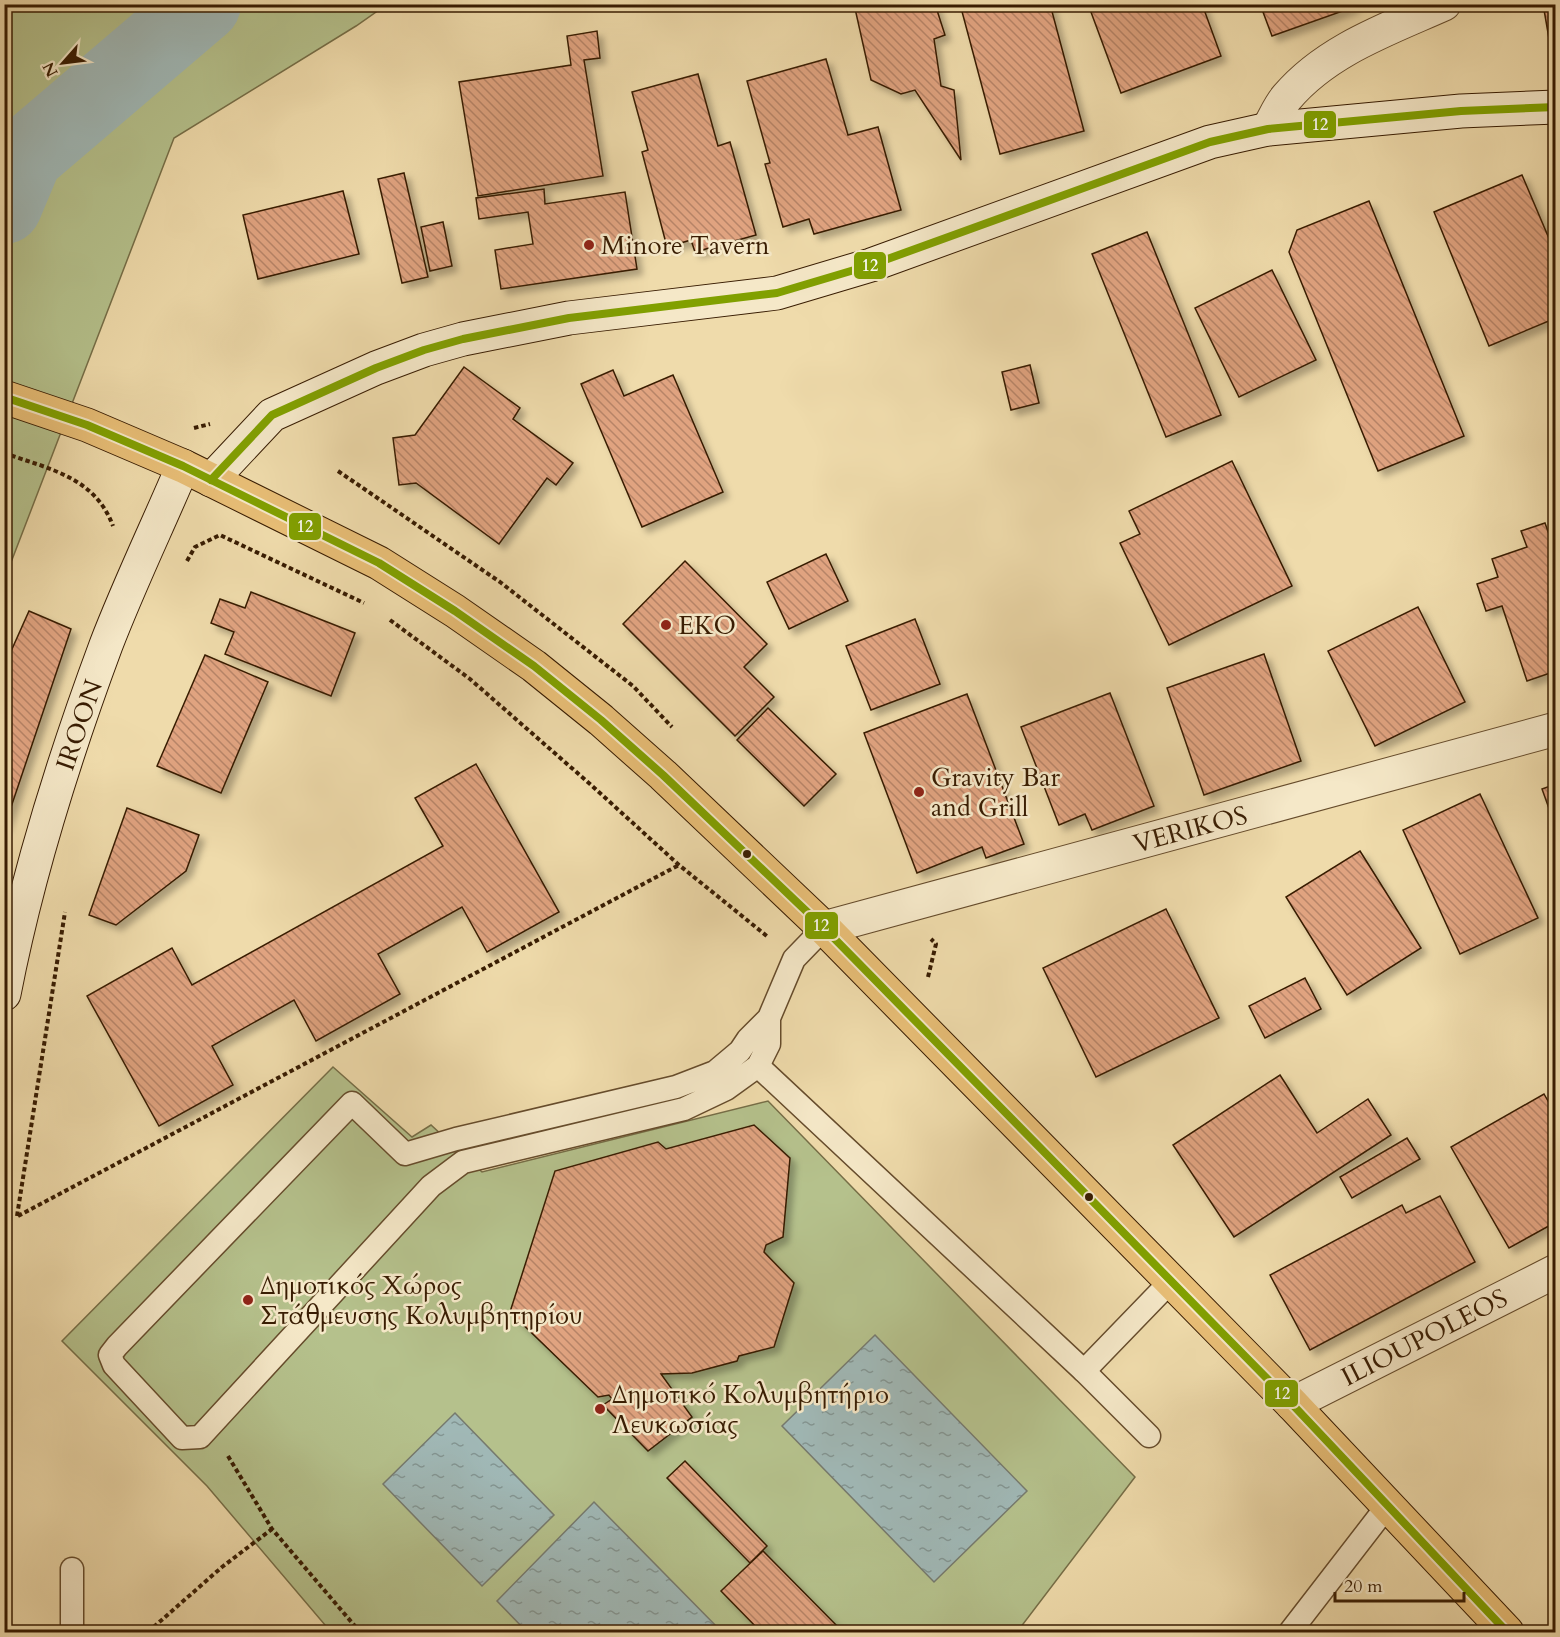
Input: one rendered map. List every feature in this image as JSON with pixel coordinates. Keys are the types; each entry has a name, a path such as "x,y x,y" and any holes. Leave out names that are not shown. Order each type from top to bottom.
{"main road":[{"path":"4,397 87,425 197,473 379,563 455,611 534,666 601,720 663,775 824,928 1292,1404 1507,1632"}],"street":[{"path":"1268,129 1285,99 1309,75 1335,56 1366,38 1444,4"},
{"path":"197,473 272,415 376,368 424,350 463,339 569,318 777,293 871,266 1210,142 1268,129 1461,111 1556,106"},
{"name":"IROON","path":"4,994 15,937 59,784 107,644 197,473"},
{"name":"VERIKOS","path":"824,928 1556,729"},
{"name":"ILIOUPOLEOS","path":"1292,1404 1556,1270"}],"lane":[{"path":"769,1018 769,1044 758,1066 726,1089 684,1109 463,1162 431,1186 200,1437 182,1438 114,1365 110,1355 117,1346 352,1103 405,1154 456,1139 676,1087 715,1072 741,1052 748,1039 769,1018 794,958 824,928"},
{"path":"758,1066 1084,1371 1149,1436"},
{"path":"1084,1371 1171,1281"},
{"path":"1290,1632 1388,1505"},
{"path":"72,1569 72,1632"}],"path":[{"path":"184,430 214,423"},
{"path":"4,453 78,480"},
{"path":"182,571 195,547 220,535 374,607"},
{"path":"66,908 17,1216 679,865 470,679 382,614"},
{"path":"211,1426 272,1529 360,1632"},
{"path":"148,1632 222,1567 272,1529"}],"green space":[{"path":"5,5 386,5 356,26 174,138 5,578"},
{"name":"Δημοτικό Κολυμβητήριο Λευκωσίας","path":"333,1067 412,1137 431,1125 482,1172 768,1101 1135,1477 1017,1632 331,1632 207,1486 62,1341"}],"water":[{"path":"875,1335 1027,1491 934,1582 782,1426"},
{"path":"455,1413 554,1515 482,1586 383,1484"},
{"path":"594,1502 722,1632 527,1632 497,1601"}],"building":[{"path":"854,4 935,4 945,35 934,39 941,86 954,90 961,160 915,90 901,94 871,80"},
{"path":"960,4 1050,4 1084,131 1000,154"},
{"path":"1088,4 1202,4 1221,56 1121,93"},
{"path":"1260,4 1354,4 1354,7 1272,36"},
{"path":"1543,4 1556,4 1556,79"},
{"path":"597,31 600,58 584,60 603,176 478,196 459,82 571,65 567,36"},
{"path":"826,59 848,135 878,127 901,210 814,234 809,219 783,227 765,164 770,163 747,81"},
{"path":"698,74 718,146 730,142 756,235 695,252 691,240 667,247 642,152 648,150 632,92"},
{"path":"404,173 428,277 402,283 378,179"},
{"path":"1522,175 1556,255 1556,318 1489,346 1434,212"},
{"path":"544,189 545,204 625,192 637,269 501,289 495,250 533,244 528,212 479,219 476,198"},
{"path":"343,191 359,254 258,279 243,215"},
{"path":"1369,201 1464,436 1378,471 1289,252 1297,230"},
{"path":"443,222 452,266 430,271 421,227"},
{"path":"1147,232 1221,415 1166,437 1092,254"},
{"path":"1272,270 1316,360 1239,397 1195,308"},
{"path":"1030,365 1039,403 1011,410 1002,372"},
{"path":"464,367 520,408 513,419 573,463 556,485 547,478 499,544 416,483 399,485 393,438 415,435"},
{"path":"613,370 624,396 673,375 723,492 642,527 581,384"},
{"path":"1232,461 1292,586 1169,645 1120,543 1140,534 1129,511"},
{"path":"1545,523 1556,554 1556,671 1527,681 1502,606 1486,611 1477,584 1498,577 1492,559 1527,547 1521,531"},
{"path":"826,554 848,601 789,629 767,582"},
{"path":"685,561 767,644 744,667 774,697 735,736 623,624"},
{"path":"251,592 355,633 331,696 225,654 234,632 211,623 220,599 245,608"},
{"path":"1418,607 1465,702 1375,746 1328,651"},
{"path":"29,611 71,629 4,828 4,667"},
{"path":"915,619 940,684 871,710 846,646"},
{"path":"1264,654 1301,761 1204,795 1167,688"},
{"path":"205,655 268,682 221,793 157,766"},
{"path":"1110,693 1154,806 1092,830 1085,814 1059,825 1021,727"},
{"path":"967,694 1024,844 986,858 982,847 917,873 864,733"},
{"path":"768,708 836,774 804,806 737,740"},
{"path":"476,764 559,912 487,952 462,907 378,954 400,994 316,1041 294,1000 212,1046 233,1085 159,1126 87,996 172,948 192,985 443,846 415,798"},
{"path":"1556,784 1556,828 1542,789"},
{"path":"1480,794 1538,918 1460,954 1403,830"},
{"path":"127,808 199,835 186,871 116,925 89,915"},
{"path":"1360,851 1421,948 1347,995 1286,897"},
{"path":"1166,909 1219,1018 1096,1077 1043,968"},
{"path":"1305,978 1321,1009 1265,1038 1249,1006"},
{"path":"1280,1075 1317,1133 1368,1099 1391,1135 1234,1237 1173,1145"},
{"path":"1544,1094 1556,1115 1556,1222 1509,1248 1451,1147"},
{"path":"754,1125 790,1158 783,1237 766,1245 764,1252 794,1283 774,1347 739,1356 737,1361 692,1373 661,1374 692,1417 648,1451 603,1405 612,1399 609,1395 598,1397 510,1312 555,1171 658,1142 666,1149"},
{"path":"1407,1138 1420,1159 1352,1198 1340,1177"},
{"path":"1440,1196 1475,1262 1310,1350 1270,1275 1402,1205 1406,1213"},
{"path":"685,1461 767,1546 750,1563 667,1478"},
{"path":"763,1551 843,1632 761,1632 721,1591"}],"waterway":[{"path":"4,206 25,156 203,4"}],"transit line":[{"name":"12","path":"211,480 272,415 376,368 424,350 463,339 569,318 777,293 871,265 1210,142 1268,129 1461,111 1556,107"},
{"name":"12","path":"4,397 87,425 183,466 379,563 455,611 534,666 601,720 663,775 824,928 1292,1404 1507,1632"}],"place":[{"name":"Minore Tavern","path":"589,245"},
{"name":"EKO","path":"666,625"},
{"name":"Gravity Bar and Grill","path":"919,792"},
{"name":"Δημοτικός Χώρος Στάθμευσης Κολυμβητηρίου","path":"248,1300"},
{"name":"Δημοτικό Κολυμβητήριο Λευκωσίας","path":"600,1409"}]}
